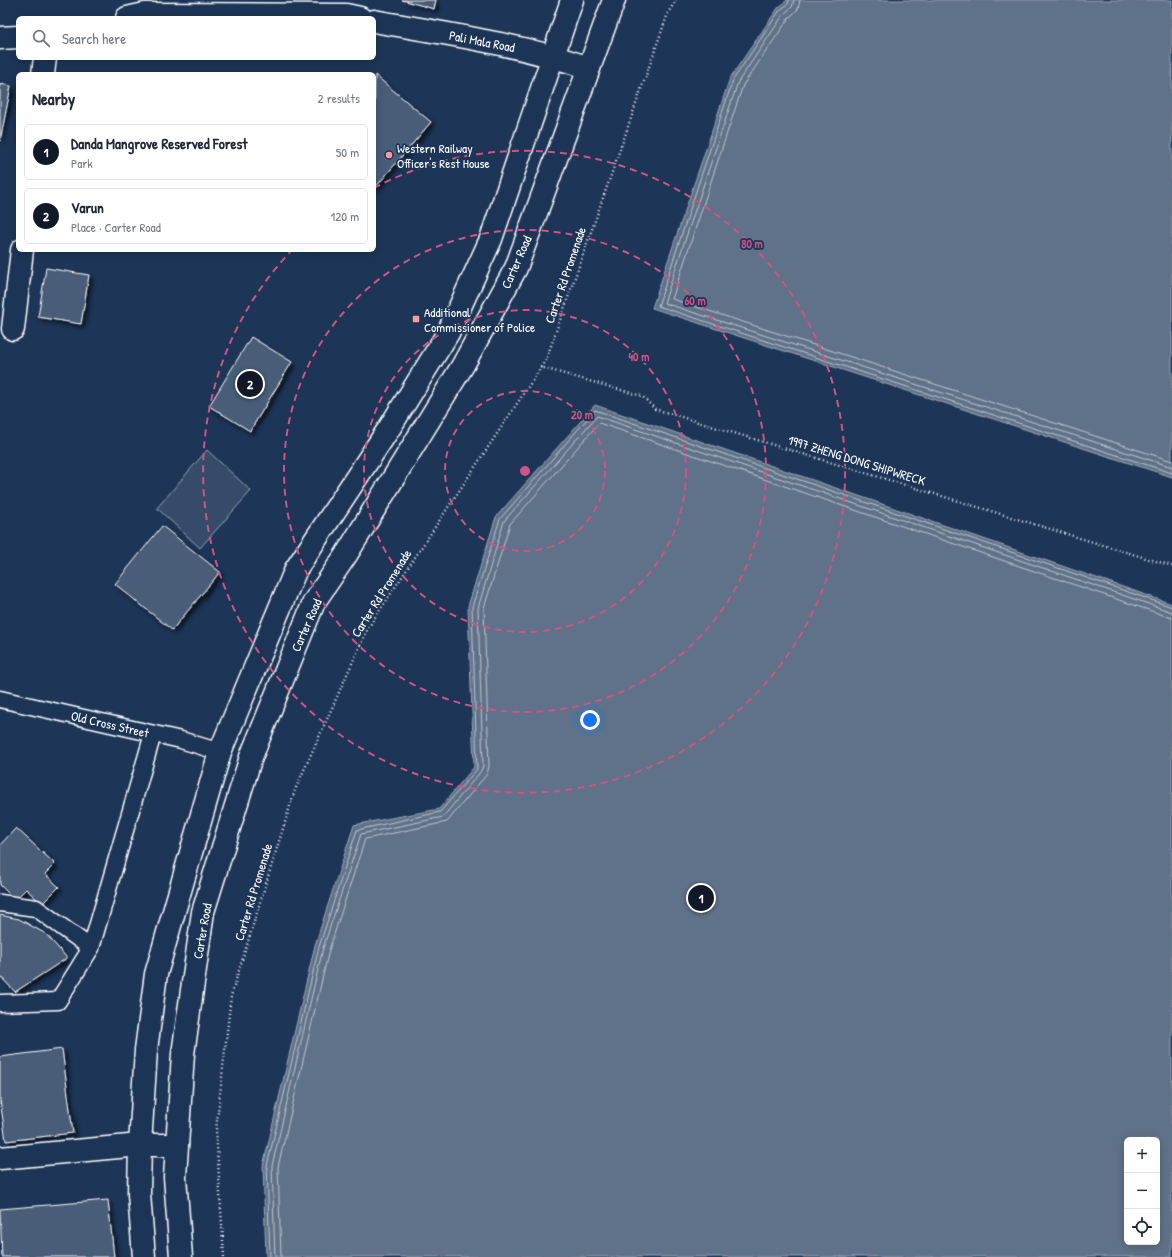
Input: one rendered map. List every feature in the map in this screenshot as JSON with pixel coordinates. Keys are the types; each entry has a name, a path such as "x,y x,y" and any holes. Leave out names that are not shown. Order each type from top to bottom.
{"main road":[{"path":"144,1257 139,1194 140,1145 146,1050 156,974 220,752 296,569 390,427 448,333 490,239 572,0"},
{"name":"Carter Road","path":"180,1257 175,1177 183,1054 203,912 251,757 314,602 346,555 463,365 516,268 614,0"},
{"path":"139,11 346,16"},
{"name":"Pali Mala Road","path":"376,20 503,44 552,56 589,68"},
{"path":"0,38 16,36"},
{"path":"43,72 45,60"},
{"path":"13,328 22,252"},
{"path":"0,1158 140,1145 177,1145"}],"lane":[{"name":"Old Cross Street","path":"0,699 181,740 220,752"},
{"path":"0,1002 58,1001 91,948 153,734"},
{"path":"0,903 36,908 91,948"}],"path":[{"name":"Carter Rd Promenade","path":"224,1257 216,1130 232,996 295,790 368,628 540,367 548,352 668,13 676,0"},
{"name":"1997 ZHENG DONG SHIPWRECK","path":"540,367 642,396 655,409 1172,566"}],"shaded area":[{"path":"207,450 251,491 200,548 157,508"}],"water":[{"path":"787,0 1172,0 1172,477 652,308 730,78 778,8"},
{"path":"595,405 1172,604 1172,1257 266,1257 263,1166 315,945 354,825 439,809 474,767 468,606 496,517"}],"building":[{"path":"402,0 436,0 434,9"},
{"name":"Western Railway Officer's Rest House","path":"376,76 431,122 376,187"},
{"path":"0,84 11,86 0,141"},
{"path":"46,268 89,275 81,324 38,317"},
{"path":"251,337 292,362 250,431 209,406"},
{"path":"162,526 220,572 172,630 115,584"},
{"path":"16,828 55,864 45,874 59,887 42,904 26,889 15,900 0,885 0,845"},
{"path":"0,915 19,919 46,934 67,958 15,992 0,976"},
{"path":"62,1049 73,1133 6,1141 0,1100 0,1057"},
{"path":"108,1200 114,1257 2,1257 0,1209"}],"place":[{"name":"Western Railway Officer's Rest House","path":"389,155"},
{"name":"Additional Commissioner of Police","path":"416,319"},
{"name":"Varun","path":"250,384"},
{"name":"Danda Mangrove Reserved Forest","path":"701,898"}]}
